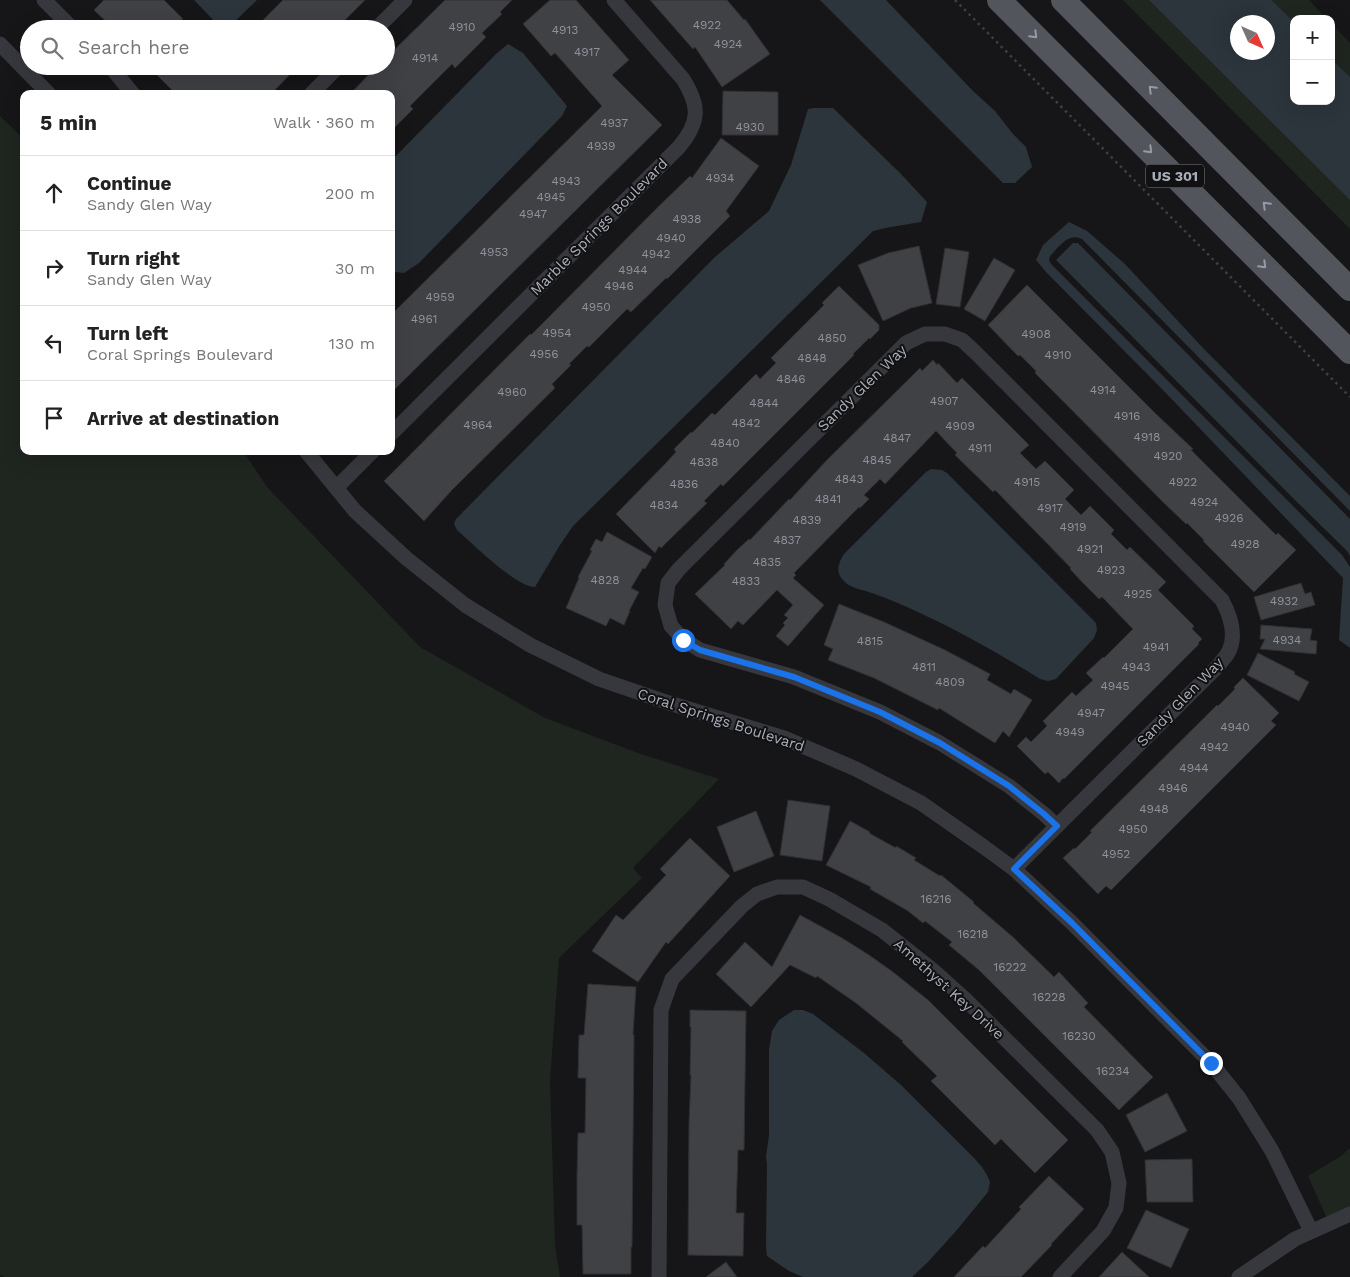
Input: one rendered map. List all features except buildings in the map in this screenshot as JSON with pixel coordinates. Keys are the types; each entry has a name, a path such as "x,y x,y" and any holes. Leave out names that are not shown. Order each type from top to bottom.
{"main road":[{"name":"US 301","path":"999,0 1350,352"},
{"name":"US 301","path":"1063,0 1350,289"}],"street":[{"path":"44,0 64,20"},
{"path":"385,20 404,0"},
{"name":"Marble Springs Boulevard","path":"395,430 679,147 694,126 695,105 691,92 683,79 614,0"},
{"path":"0,44 20,64"},
{"path":"30,75 45,90"},
{"path":"117,75 130,90"},
{"path":"315,90 330,75"},
{"name":"Sandy Glen Way","path":"1014,869 1220,665 1229,650 1232,635 1231,616 1222,600 962,340 945,334 925,334 906,343 679,568 668,583 665,605 671,626 683,640 700,650 794,677 880,712 940,743 1009,786 1057,826"},
{"name":"Coral Springs Boulevard","path":"309,455 356,512 406,558 465,605 530,645 599,679 669,703 784,738 856,769 921,803 1014,869 1072,923 1211,1063 1239,1098 1272,1151 1312,1231"},
{"path":"336,488 369,455"},
{"name":"Amethyst Key Drive","path":"659,1277 661,1010 672,980 678,973 742,906 757,894 777,886 803,887 829,899 882,930 935,972 965,999 1097,1130 1112,1152 1120,1183 1116,1208 1103,1231 1060,1277"},
{"path":"1239,1277 1295,1239 1350,1214"}],"path":[{"path":"955,0 1350,397"}],"shaded area":[{"path":"194,0 257,0 236,20 213,20"},
{"path":"820,0 886,0 973,91 995,111 1026,147 1032,167 1015,183 1003,183"},
{"path":"1123,0 1309,0 1323,15 1290,15 1290,105 1335,105 1335,27 1350,43 1350,229"},
{"path":"1149,0 1271,0 1290,18 1290,105 1335,105 1335,63 1350,77 1350,200"},
{"path":"508,44 523,53 567,106 562,116 419,263 404,273 395,272 395,157"},
{"path":"833,108 901,174 927,202 921,222 873,231 573,526 535,587 527,585 506,573 457,530 454,524 456,519 715,257 769,211 791,165 808,109"},
{"path":"0,116 20,135 20,455 246,455 267,487 420,647 545,718 638,753 719,779 633,868 642,878 559,958 550,1081 555,1246 560,1277 5,1277 0,1275"},
{"path":"1069,222 1087,231 1125,264 1203,348 1350,496 1350,511 1082,239 1072,237 1068,239 1050,256 1051,264 1342,555 1350,567 1350,648 1339,640 1343,578 1036,260 1043,245"},
{"path":"1073,243 1078,243 1350,519 1350,556 1056,260"},
{"path":"931,469 942,470 947,473 1096,623 1097,630 1094,638 1056,679 1048,681 1040,679 997,653 916,611 853,587 839,575 838,568 844,554"},
{"path":"794,1010 803,1010 813,1014 864,1053 901,1085 974,1158 987,1175 990,1182 988,1192 956,1231 912,1277 803,1277 789,1271 767,1256 766,1157 769,1135 769,1050 772,1031 779,1020"},
{"path":"1350,1148 1350,1219 1331,1227 1308,1176 1341,1156"}],"route":[{"path":"683,640 700,650 794,677 880,712 940,743 1009,786 1044,814 1057,826 1014,869 1072,923 1211,1063"}]}
